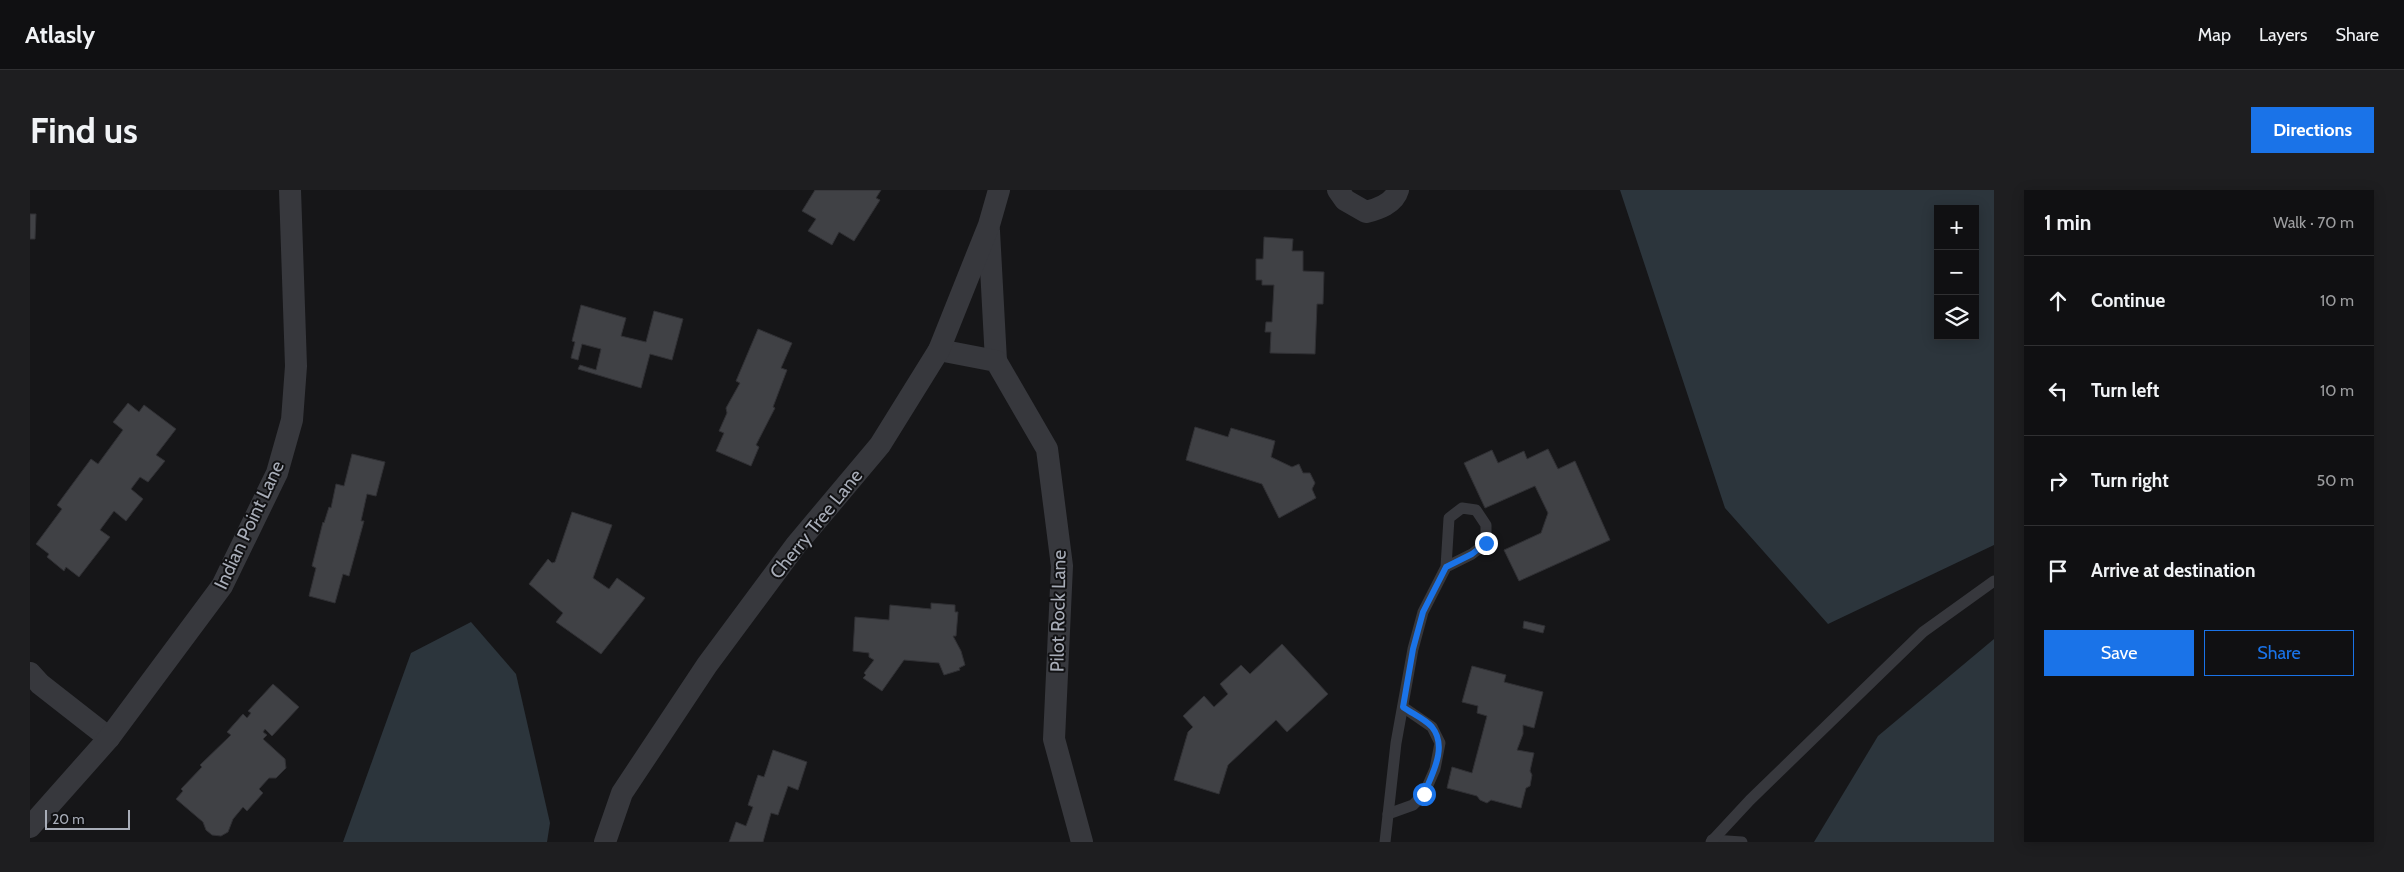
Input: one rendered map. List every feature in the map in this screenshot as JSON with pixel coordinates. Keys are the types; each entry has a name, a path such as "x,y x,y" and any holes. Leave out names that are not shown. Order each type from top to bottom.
{"street":[{"name":"Indian Point Lane","path":"30,827 109,738 222,586 277,473 292,420 296,366 290,190"},
{"name":"Cherry Tree Lane","path":"605,842 622,793 707,665 796,545 880,445 939,350 988,225 999,190"},
{"path":"1338,190 1346,200 1366,212 1383,207 1396,196 1398,190"},
{"name":"Pilot Rock Lane","path":"988,225 996,361 1048,449 1062,566 1054,739 1082,842"},
{"path":"939,350 996,361"},
{"path":"30,673 40,684 109,738"}],"lane":[{"path":"1385,842 1403,707 1413,649 1423,612 1446,567 1449,518 1462,508 1476,510 1486,525 1486,543 1472,554 1446,567"},
{"path":"1711,841 1750,800 1923,632 1994,581"},
{"path":"1388,814 1413,805 1424,794 1435,769 1440,743 1432,727 1403,707"},
{"path":"1711,841 1742,842"}],"shaded area":[{"path":"1620,190 1994,190 1994,545 1828,624 1725,508"},
{"path":"471,622 516,674 550,823 547,842 343,842 411,653"},
{"path":"1994,639 1994,842 1814,842 1878,736"}],"building":[{"path":"815,190 881,190 876,198 880,200 854,241 839,232 832,245 808,231 816,219 802,211"},
{"path":"30,214 36,214 35,239 30,239"},
{"path":"1264,237 1293,239 1292,251 1303,251 1303,271 1324,272 1323,304 1317,304 1315,354 1270,353 1271,332 1265,332 1266,322 1272,322 1274,285 1262,285 1262,280 1256,280 1256,259 1263,259"},
{"path":"581,305 626,318 621,336 646,342 654,311 683,319 672,360 650,354 641,388 578,369 580,365 596,370 601,349 582,344 578,360 571,358 575,342 572,341"},
{"path":"758,329 792,343 781,368 787,370 773,407 775,408 756,445 759,447 751,466 716,451 724,433 719,431 727,413 726,408 740,383 736,381"},
{"path":"128,403 139,412 144,405 176,429 156,455 165,461 148,482 140,477 131,489 143,499 126,521 114,511 100,530 110,537 79,577 66,567 64,571 47,557 49,554 36,544 62,509 57,505 91,459 98,464 123,430 113,422"},
{"path":"1195,427 1228,437 1231,428 1275,441 1271,457 1292,467 1299,464 1303,473 1310,473 1315,483 1312,489 1316,498 1279,518 1262,484 1186,460"},
{"path":"1548,449 1558,469 1575,461 1610,540 1519,581 1504,550 1541,533 1548,513 1535,486 1485,508 1464,463 1492,450 1498,463 1524,451 1527,459"},
{"path":"352,454 385,462 376,496 367,494 361,521 364,521 349,576 343,574 335,603 309,596 316,568 312,566 323,522 329,507 331,508 336,484 344,486"},
{"path":"572,512 612,525 593,578 609,589 617,578 645,598 601,654 556,622 563,613 529,584 548,559 552,563 555,562"},
{"path":"931,603 955,605 955,612 958,612 956,636 953,636 961,651 965,665 959,668 960,670 944,675 939,663 904,660 882,691 863,678 866,675 864,673 874,660 869,657 869,653 853,651 855,617 889,620 890,605 931,609"},
{"path":"1524,621 1545,626 1543,633 1523,628"},
{"path":"1282,644 1328,694 1287,732 1276,720 1228,765 1219,794 1174,780 1188,732 1193,727 1183,716 1204,696 1214,707 1228,694 1220,684 1241,665 1250,674"},
{"path":"1472,666 1506,675 1504,682 1543,692 1534,728 1523,725 1523,734 1517,750 1534,753 1530,771 1532,775 1530,786 1526,788 1521,808 1491,800 1487,803 1480,800 1477,796 1447,788 1452,767 1472,773 1487,716 1477,713 1478,706 1462,702"},
{"path":"273,684 299,707 272,736 265,729 263,732 267,735 263,739 285,759 286,768 276,778 269,778 259,789 263,793 247,811 243,807 233,819 228,832 221,836 212,835 206,830 203,822 176,799 183,791 181,789 202,767 200,765 231,735 227,732 243,714 247,718 251,713 248,711"},
{"path":"773,750 807,762 798,790 788,786 778,815 771,813 763,842 729,842 736,822 746,826 753,807 748,805 758,775 764,777"}],"route":[{"path":"1424,794 1435,769 1440,743 1432,727 1403,707 1413,649 1423,612 1446,567 1472,554 1486,543"}]}
